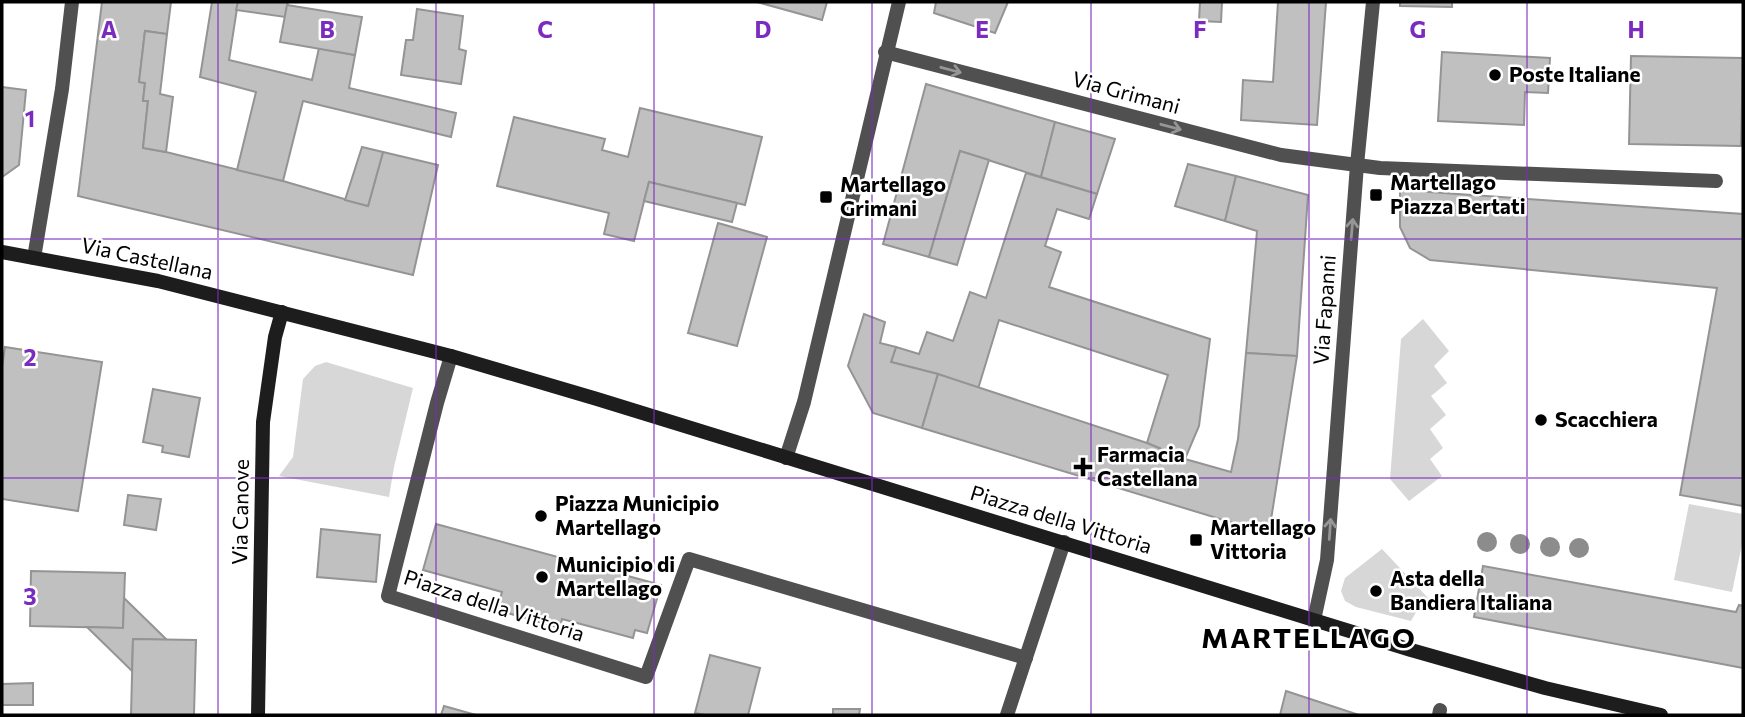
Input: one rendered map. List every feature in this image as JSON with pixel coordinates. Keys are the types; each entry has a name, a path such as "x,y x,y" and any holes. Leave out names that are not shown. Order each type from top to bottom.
{"street":[{"path":"34,258 60,103 72,2"},
{"path":"786,458 804,402 899,2"},
{"name":"Via Fapanni","path":"1314,620 1327,559 1357,165 1373,2"},
{"name":"Via Grimani","path":"885,52 1280,155 1357,165 1716,181"},
{"name":"Via Castellana","path":"2,252 159,281 282,312"},
{"name":"Piazza della Vittoria","path":"282,312 451,356 1545,688 1661,715"},
{"name":"Via Canove","path":"258,715 263,422 275,337 282,312"},
{"name":"Piazza della Vittoria","path":"451,356 388,596 646,677 689,559 1026,658"},
{"path":"1007,715 1064,542"}],"shaded area":[{"path":"1423,319 1449,351 1434,366 1447,383 1431,396 1446,415 1430,429 1443,448 1430,459 1442,476 1409,501 1390,479 1401,339"},
{"path":"326,362 413,388 389,497 279,476 293,457 303,379 315,366"},
{"path":"1689,504 1743,514 1743,540 1732,592 1674,580"},
{"path":"1382,549 1429,599 1419,607 1411,621 1356,607 1345,601 1341,591 1345,578"}],"building":[{"path":"102,2 171,2 167,34 145,31 139,82 145,83 143,101 148,101 143,148 283,181 368,206 383,152 438,165 413,275 78,196"},
{"path":"212,2 238,2 229,60 312,80 319,48 355,55 349,88 456,113 451,137 303,101 283,181 237,170 256,92 200,77"},
{"path":"238,2 288,2 285,17 236,10"},
{"path":"757,2 827,2 822,20"},
{"path":"936,2 1008,2 995,33 934,13"},
{"path":"1200,2 1222,2 1221,22 1199,21"},
{"path":"1278,2 1326,2 1317,125 1241,120 1243,80 1273,82"},
{"path":"1400,2 1452,2 1452,7 1400,6"},
{"path":"287,5 362,17 355,55 280,42"},
{"path":"417,9 463,16 459,49 466,51 461,84 401,75 406,40 413,40"},
{"path":"145,31 167,34 160,94 173,97 166,152 143,148 148,101 143,101 145,83 139,82"},
{"name":"Poste Italiane","path":"1442,52 1550,58 1548,93 1525,92 1524,125 1438,121"},
{"path":"1631,56 1743,58 1741,146 1629,144"},
{"path":"926,84 1055,122 1041,177 960,151 929,257 883,244"},
{"path":"2,87 26,90 19,165 2,177"},
{"path":"640,108 762,137 745,205 649,182 634,241 604,234 609,213 497,186 514,117 605,139 602,150 628,157"},
{"path":"1055,122 1115,139 1097,194 1041,177"},
{"path":"362,147 383,152 368,206 345,200"},
{"path":"960,151 989,160 957,265 929,257"},
{"path":"1188,164 1236,176 1225,221 1175,206"},
{"path":"1026,173 1097,194 1089,219 1057,209 1045,246 1061,252 1049,287 1210,339 1199,426 1185,459 1147,443 1168,375 999,320 978,389 938,374 891,362 896,347 919,354 927,332 953,341 970,292 986,298"},
{"path":"1236,176 1308,195 1297,356 1246,353 1257,231 1225,221"},
{"path":"649,182 737,203 732,222 644,201"},
{"path":"1400,190 1743,214 1743,506 1680,495 1717,288 1430,260 1410,248 1400,227"},
{"path":"718,223 767,237 737,346 688,333"},
{"path":"864,314 885,322 880,343 896,347 891,362 938,374 922,428 873,413 848,366"},
{"path":"5,347 102,362 78,511 2,499 2,367"},
{"path":"1246,353 1297,356 1270,526 1243,526 922,428 938,374 1147,443 1185,459 1231,472 1238,439"},
{"path":"153,389 200,398 189,457 162,452 163,446 143,442"},
{"path":"128,495 161,499 156,530 124,525"},
{"name":"Municipio di Martellago","path":"436,524 661,585 647,633 635,630 633,638 562,619 560,628 497,610 502,592 423,570"},
{"path":"321,529 380,535 376,582 317,577"},
{"path":"1483,566 1736,612 1739,605 1743,606 1743,668 1474,617"},
{"path":"31,571 125,573 123,628 30,626"},
{"path":"124,598 167,640 133,639 132,671 87,627 123,628"},
{"path":"133,639 196,640 194,715 131,715"},
{"path":"710,655 760,668 748,715 695,713"},
{"path":"33,683 33,705 2,705 2,684"},
{"path":"1286,691 1359,715 1280,715"},
{"path":"444,706 476,715 441,715"},
{"path":"833,709 860,709 859,715 833,715"}],"place":[{"name":"Poste Italiane","path":"1495,75"},
{"name":"Martellago Piazza Bertati","path":"1376,195"},
{"name":"Martellago Grimani","path":"826,197"},
{"name":"Scacchiera","path":"1541,420"},
{"name":"Farmacia Castellana","path":"1083,467"},
{"name":"Piazza Municipio Martellago","path":"541,516"},
{"name":"Martellago Vittoria","path":"1196,540"},
{"name":"Municipio di Martellago","path":"542,577"},
{"name":"Asta della Bandiera Italiana","path":"1376,591"}],"district":[{"name":"MARTELLAGO","path":"1309,638"}]}
